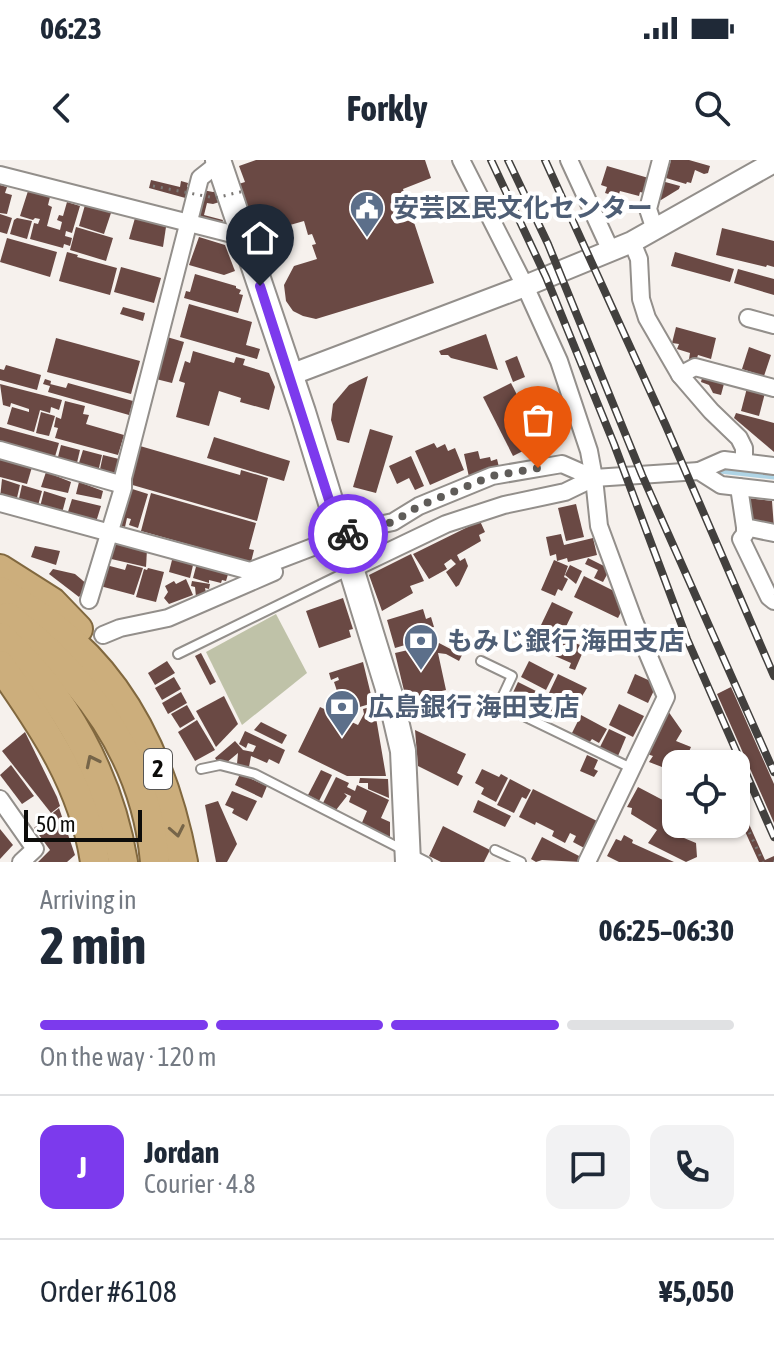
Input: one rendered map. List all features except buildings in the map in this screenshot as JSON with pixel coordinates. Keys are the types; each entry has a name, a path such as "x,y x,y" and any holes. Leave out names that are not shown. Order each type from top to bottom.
{"highway":[{"path":"0,569 52,602 82,632 88,653"},
{"name":"2","path":"0,591 88,653 99,688 99,707 121,745 140,790 154,843 155,862"},
{"name":"2","path":"0,610 34,637 88,653"},
{"name":"2","path":"0,637 19,681"},
{"name":"2","path":"0,665 47,710 74,726 96,769 111,809 123,862"},
{"name":"2","path":"99,688 139,728 173,812 183,862"},
{"name":"2","path":"47,710 49,735 86,817 95,862"}],"main road":[{"path":"218,162 290,375 342,551 386,680 403,751 415,859"}],"street":[{"path":"461,160 525,286 568,387 589,451 599,526 666,697 587,862"},
{"path":"569,160 610,249"},
{"path":"655,230 648,209 661,160"},
{"path":"89,600 123,485 200,178 218,162"},
{"path":"290,375 632,242 774,162"},
{"path":"0,175 244,237"},
{"path":"632,242 639,259 641,299 647,318 680,375 739,438 744,448 744,462"},
{"path":"748,318 774,325"},
{"path":"680,375 695,367 774,388"},
{"path":"0,450 123,485"},
{"path":"0,503 250,571 342,551 446,524 504,505 565,492 594,478 699,471 724,460 774,466"},
{"path":"88,653 120,628 168,618 310,556 342,551 360,529 393,522 419,506 492,476 562,464 594,478"},
{"path":"699,471 721,485 774,491"},
{"path":"739,487 745,527 741,539 769,597 774,601"},
{"path":"745,527 774,533"},
{"path":"0,799 35,849 21,862"}],"lane":[{"path":"178,654 342,551"},
{"path":"481,661 512,676 499,704 632,768"},
{"path":"201,769 220,765 255,774 415,859"},
{"path":"495,850 521,862"}],"path":[{"path":"153,186 215,198 244,191"},
{"path":"750,834 763,862"}],"green space":[{"path":"276,614 307,673 242,725 206,652"}],"waterway":[{"path":"720,471 774,477"}],"railway":[{"path":"491,160 546,277 614,444 687,639 774,837"},
{"path":"508,160 548,244 642,475 774,772"},
{"path":"545,160 666,426 774,676"}],"way so far":[{"path":"348,534 393,522 419,506 492,476 538,468"}],"place":[{"name":"安芸区民文化センター","path":"367,239"},
{"name":"もみじ銀行 海田支店","path":"421,672"},
{"name":"広島銀行 海田支店","path":"342,738"}],"route":[{"path":"260,286 341,537 348,534"}]}
